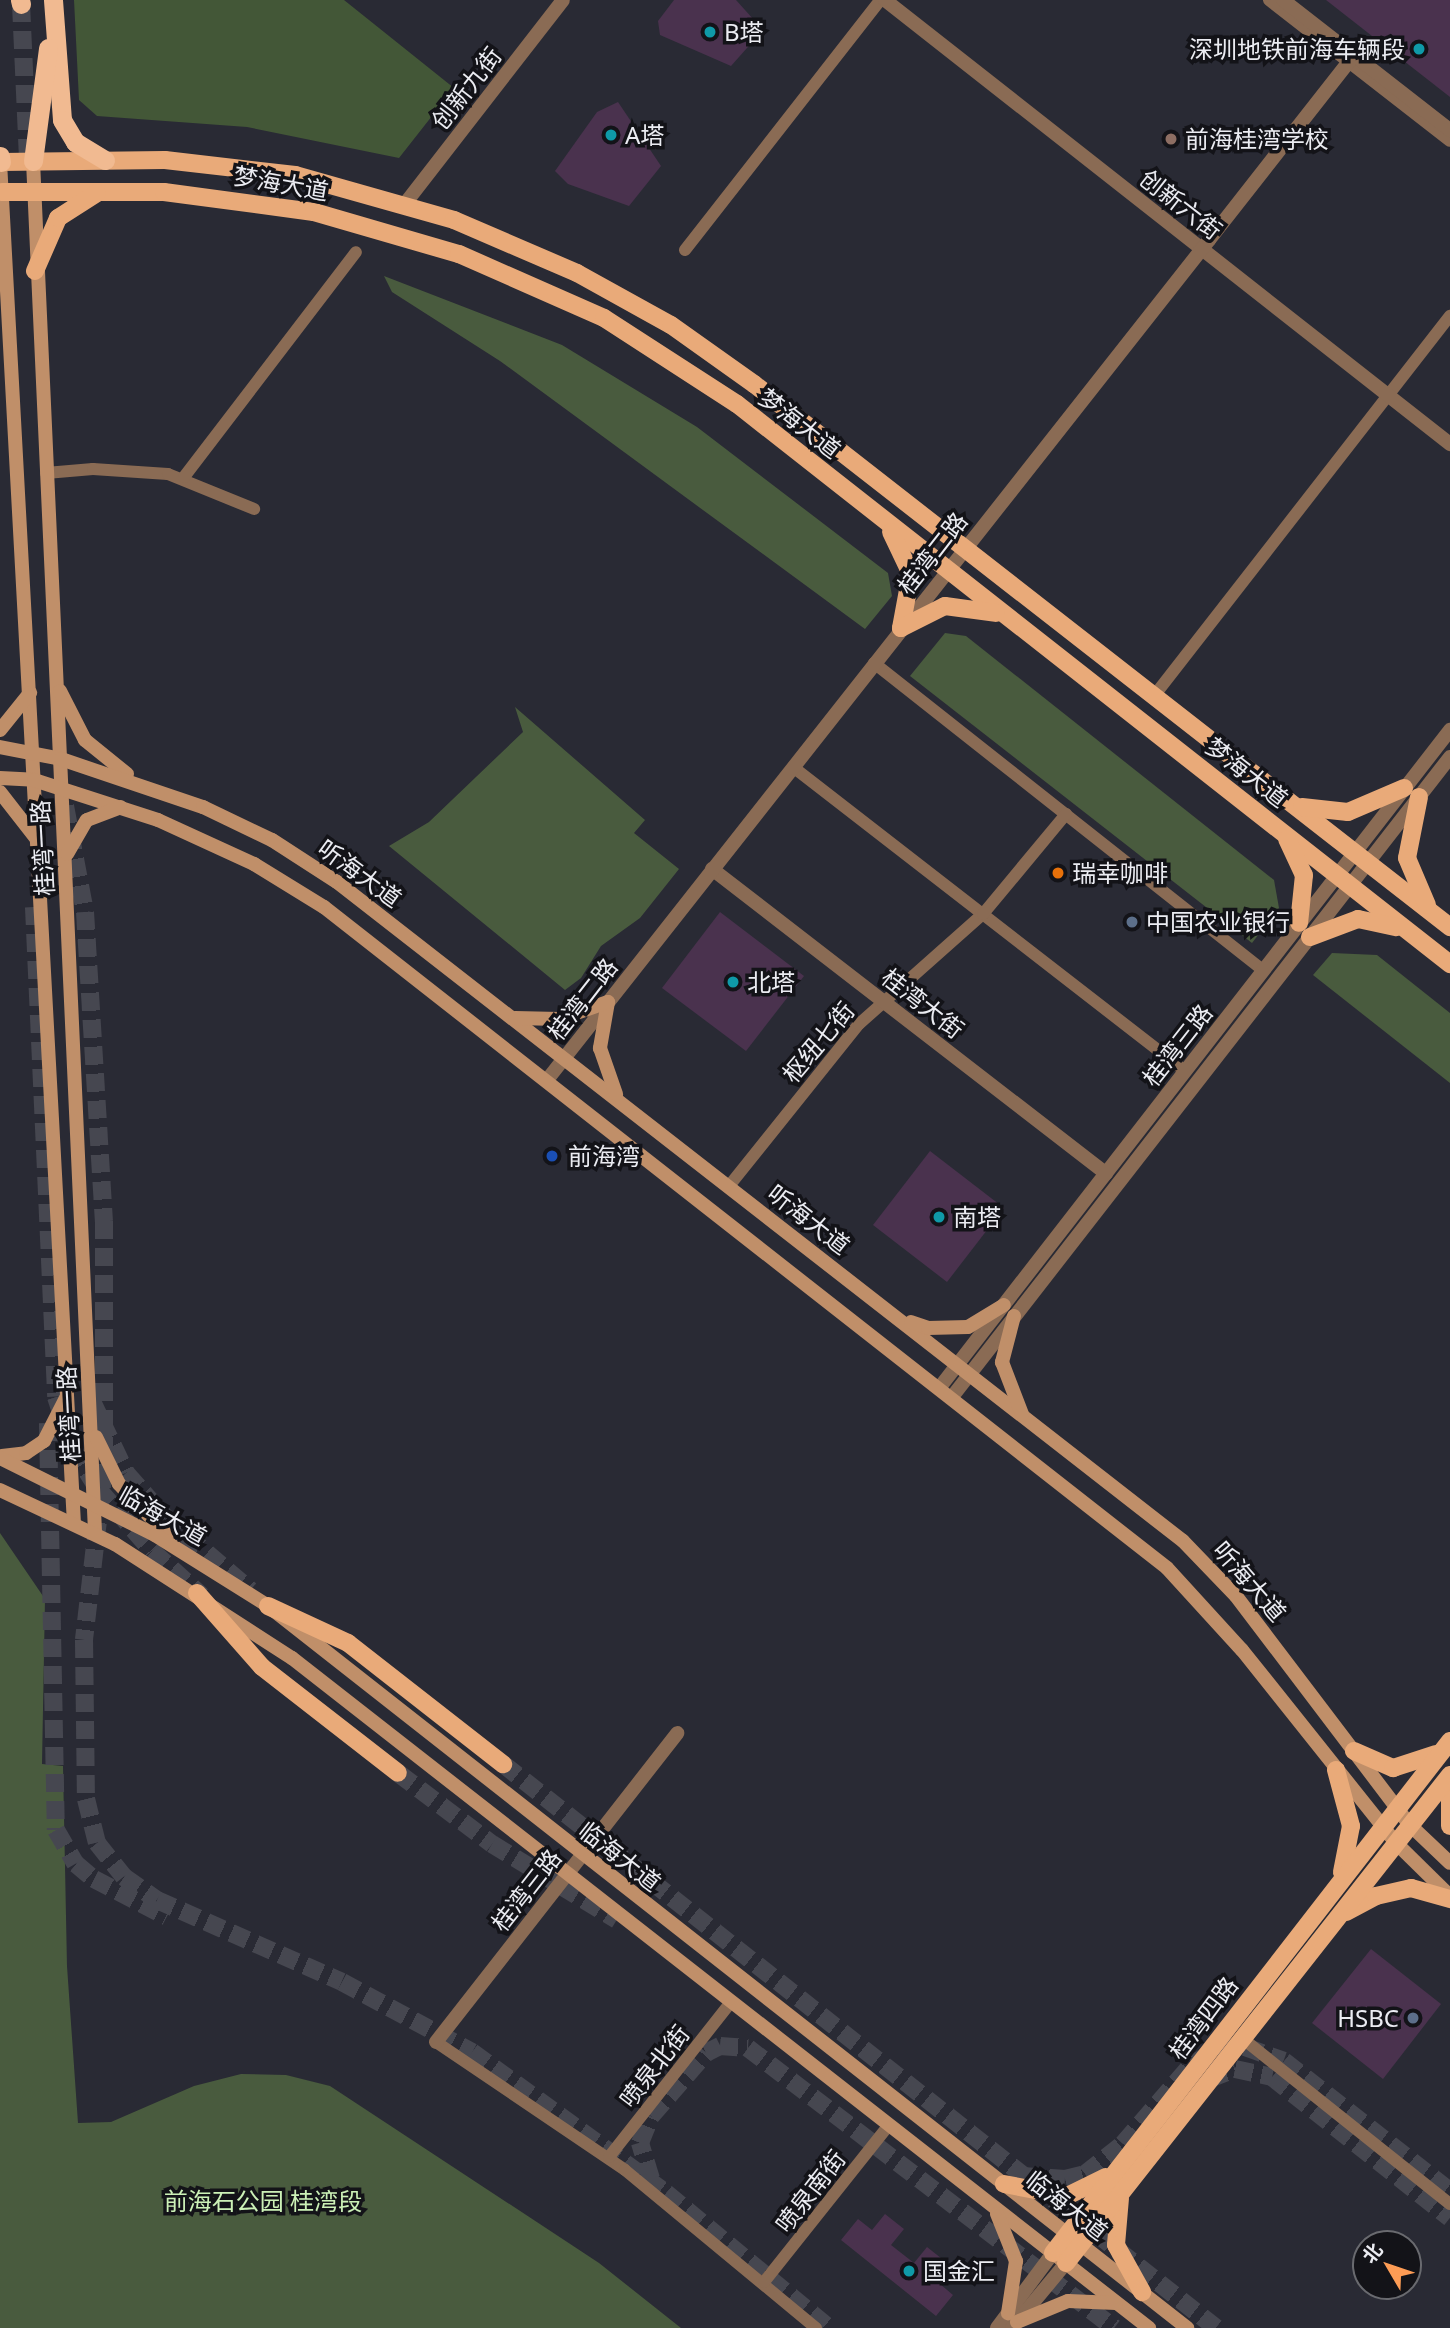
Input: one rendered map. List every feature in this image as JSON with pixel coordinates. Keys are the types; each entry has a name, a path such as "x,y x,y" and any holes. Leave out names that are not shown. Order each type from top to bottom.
{"highway":[{"path":"53,0 66,130 106,160"},
{"path":"33,161 53,0"},
{"path":"0,156 0,162"}],"main road":[{"name":"梦海大道","path":"0,162 106,160 223,164 295,175 404,205 529,251 671,325 964,548 1450,927"},
{"name":"桂湾一路","path":"33,161 31,191 61,759 95,1532"},
{"name":"桂湾一路","path":"0,162 74,1522"},
{"name":"梦海大道","path":"1,192 103,190 237,198 314,212 385,229 514,275 604,318 691,371 1450,964"},
{"path":"35,271 58,218 103,190"},
{"path":"880,517 911,574 901,628"},
{"path":"901,628 945,606 976,606 1010,619"},
{"path":"57,685 85,740 143,785"},
{"path":"0,730 30,693"},
{"name":"听海大道","path":"0,747 61,759 143,785 235,821 294,853 564,1058 900,1318 1027,1422 1126,1494 1212,1569 1396,1808 1450,1863"},
{"name":"听海大道","path":"0,778 34,779 124,807 228,851 300,890 547,1080 1167,1568 1242,1650 1382,1827 1450,1898"},
{"path":"0,792 25,818 38,845"},
{"path":"1293,803 1314,811 1348,812 1412,793 1407,858 1433,914"},
{"path":"65,859 88,820 124,807"},
{"path":"1275,825 1304,875 1304,930 1358,919 1415,936"},
{"path":"510,1017 559,1019 608,1002"},
{"path":"608,1002 601,1028 602,1066 625,1106"},
{"path":"900,1318 928,1328 968,1327 1004,1305"},
{"path":"1014,1317 1002,1362 1027,1422"},
{"path":"0,1457 26,1454 44,1441 68,1394"},
{"path":"92,1429 119,1484 187,1553"},
{"name":"临海大道","path":"0,1457 74,1492 187,1553 268,1606 1187,2328"},
{"name":"临海大道","path":"0,1490 95,1532 197,1593 300,1664 1149,2328"},
{"path":"197,1593 262,1667 398,1773"},
{"path":"268,1606 348,1643 503,1764"},
{"path":"1354,1751 1393,1768 1446,1746"},
{"name":"桂湾四路","path":"1124,2176 1340,1879 1446,1746"},
{"path":"1336,1770 1350,1826 1340,1879"},
{"name":"桂湾四路","path":"1060,2258 1124,2176 1242,2038 1450,1776"},
{"path":"1450,1792 1450,1826"},
{"path":"1334,1919 1394,1890 1411,1888 1450,1898"},
{"path":"1004,2185 1067,2196 1124,2176 1114,2231 1122,2259 1142,2292"},
{"path":"993,2207 1016,2261 1013,2321 1068,2301 1117,2303"}],"street":[{"name":"创新九街","path":"404,205 563,0"},
{"name":"创新六街","path":"883,0 1205,244 1450,444"},
{"path":"685,250 883,0"},
{"path":"1269,0 1450,141"},
{"path":"1283,0 1450,130"},
{"name":"桂湾二路","path":"547,1080 1354,55"},
{"path":"184,477 356,252"},
{"path":"1154,696 1450,316"},
{"path":"46,474 122,469 184,477 254,509"},
{"path":"874,663 1263,970"},
{"name":"桂湾三路","path":"952,1397 1304,930 1412,793 1450,730"},
{"name":"桂湾三路","path":"1412,793 1450,757"},
{"path":"793,767 1185,1071"},
{"name":"枢纽七街","path":"729,1186 882,1001 983,915 1066,814"},
{"name":"桂湾大街","path":"712,869 1106,1174"},
{"name":"桂湾三路","path":"940,1387 1263,970 1304,930"},
{"name":"桂湾三路","path":"436,2042 677,1733"},
{"name":"喷泉北街","path":"609,2157 731,2002"},
{"path":"1242,2038 1450,2204"},
{"path":"436,2042 609,2157 764,2282 816,2328"},
{"name":"喷泉南街","path":"764,2282 889,2125"},
{"name":"桂湾四路","path":"997,2328 1013,2321 1060,2258"}],"green space":[{"path":"74,0 344,0 454,88 399,158 247,127 97,116 79,100"},
{"path":"384,276 562,345 697,427 888,573 892,596 865,629 500,361 392,292"},
{"path":"945,633 966,636 1274,880 1279,908 1252,943 910,676"},
{"path":"515,707 645,820 634,833 679,869 640,918 601,946 581,978 565,990 389,846 429,822 523,732"},
{"path":"1332,953 1377,955 1450,1013 1450,1083 1313,975"},
{"name":"前海石公园 桂湾段","path":"0,1533 45,1599 42,1764 63,1766 67,1966 78,2123 111,2122 194,2086 241,2074 286,2075 330,2086 599,2263 681,2328 0,2328"}],"building":[{"name":"B塔","path":"674,0 736,0 763,30 731,66 660,35 658,21"},
{"name":"深圳地铁前海车辆段","path":"1326,0 1450,0 1450,97"},
{"name":"A塔","path":"618,102 661,166 629,206 568,184 555,171 597,112"},
{"name":"北塔","path":"720,912 804,976 746,1051 662,988"},
{"name":"南塔","path":"930,1151 1004,1208 947,1282 873,1225"},
{"path":"1371,1949 1441,2004 1383,2079 1312,2023"},
{"name":"国金汇","path":"885,2214 904,2229 891,2245 914,2263 927,2247 946,2262 933,2278 953,2295 936,2316 841,2240 858,2219 872,2230"}],"tunnel":[{"path":"21,4 28,156"},
{"path":"65,806 85,912 104,1221 104,1469 84,1640 86,1799 97,1843 124,1877 157,1900 342,1982 472,2052 666,2193 829,2328"},
{"path":"34,907 56,1397 73,1449 98,1489 152,1551 202,1596"},
{"path":"90,1397 126,1473 166,1518 250,1590"},
{"path":"48,1423 56,1830 76,1864 94,1879 167,1917"},
{"path":"503,1764 1216,2328"},
{"path":"398,1773 492,1844 617,1920"},
{"path":"651,2179 640,2143 651,2116 706,2053 720,2046 748,2048 1114,2328"},
{"path":"1022,2176 1065,2179 1085,2174 1123,2144 1192,2064 1218,2050 1245,2047 1284,2061 1450,2191"},
{"path":"1209,2079 1235,2069 1272,2077 1450,2218"}],"place":[{"name":"B塔","path":"710,32"},
{"name":"深圳地铁前海车辆段","path":"1419,49"},
{"name":"A塔","path":"611,135"},
{"name":"前海桂湾学校","path":"1171,139"},
{"name":"瑞幸咖啡","path":"1058,873"},
{"name":"中国农业银行","path":"1132,922"},
{"name":"北塔","path":"733,982"},
{"name":"前海湾","path":"552,1156"},
{"name":"南塔","path":"939,1217"},
{"name":"HSBC","path":"1413,2018"},
{"name":"国金汇","path":"909,2271"}]}
